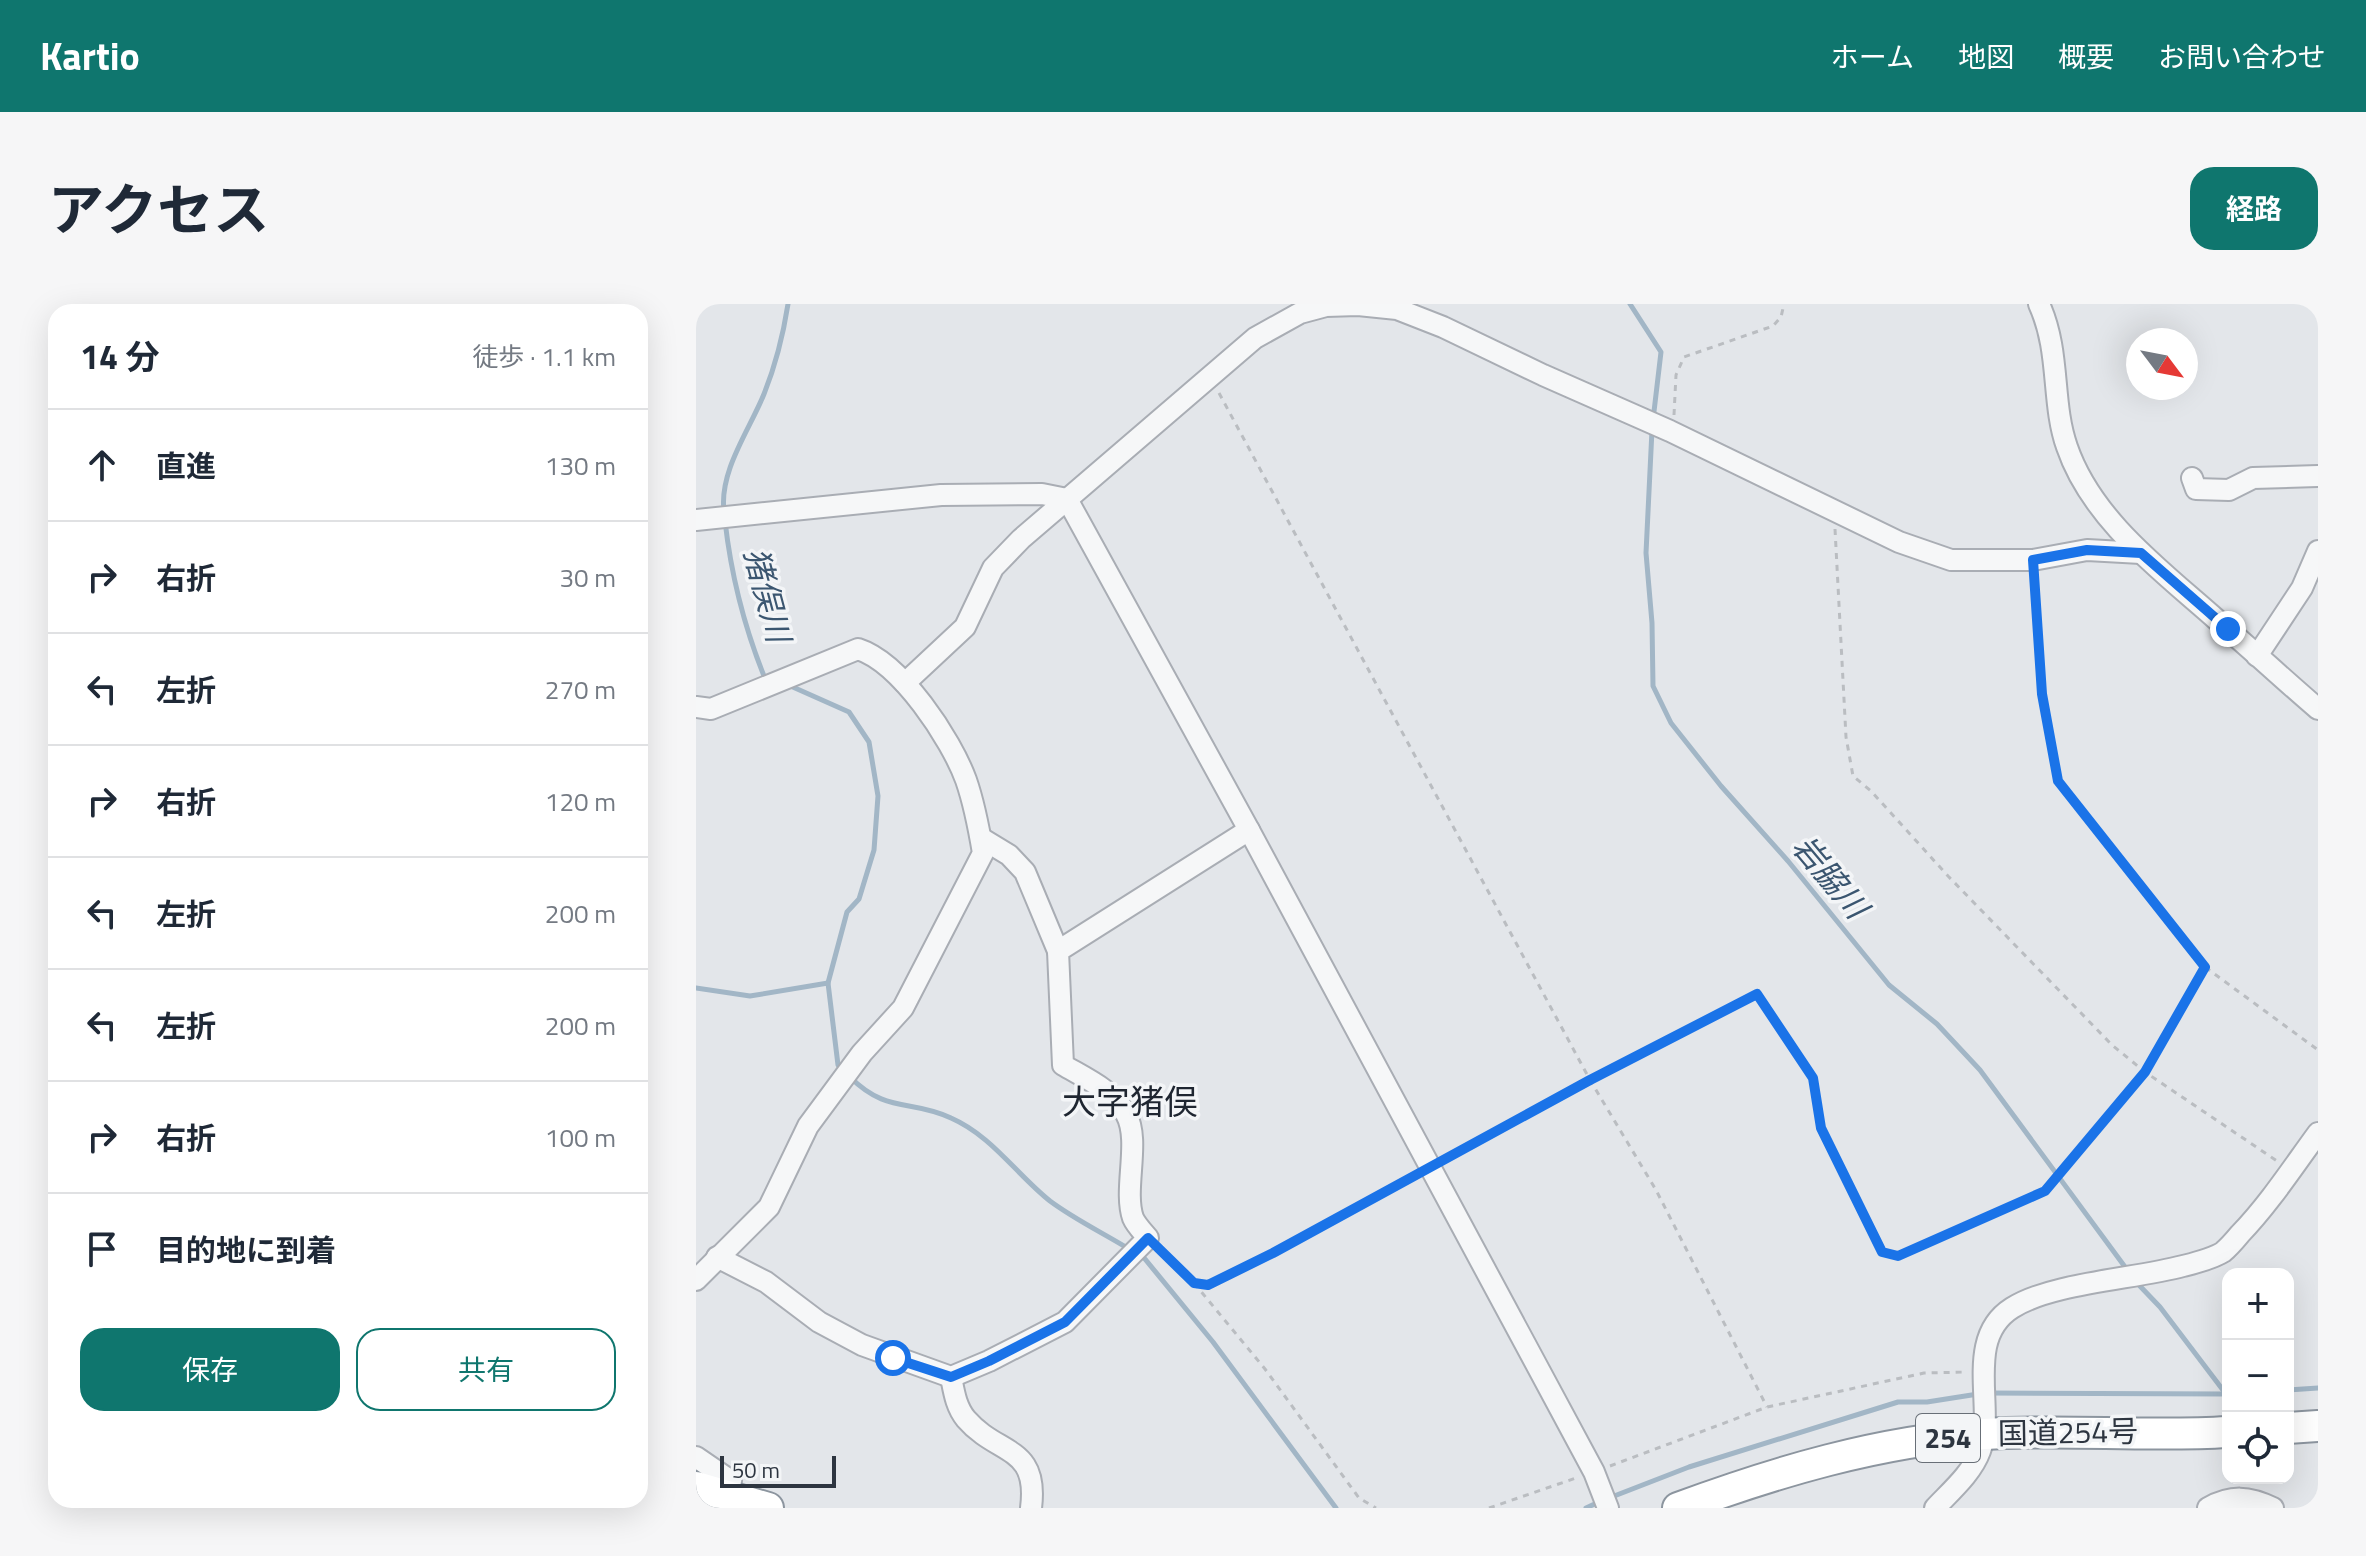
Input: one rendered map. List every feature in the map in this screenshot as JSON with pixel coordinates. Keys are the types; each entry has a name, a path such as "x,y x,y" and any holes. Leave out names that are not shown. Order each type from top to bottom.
{"highway":[{"path":"2294,1428 2318,1426"},
{"name":"国道254号","path":"1678,1508 1781,1473 1847,1455 1915,1442 1984,1434 2222,1432"},
{"path":"696,1487 768,1508"}],"street":[{"path":"2039,304 2054,354 2066,446 2085,485 2141,553 2318,709"},
{"path":"905,683 965,627 993,568 1021,539 1255,338 1303,308 1358,305 1397,309 1674,433 1899,542 1951,560 2033,560 2087,550 2141,553"},
{"path":"2192,478 2196,489 2229,490 2253,478 2318,476"},
{"path":"696,520 941,495 1042,494 1067,499 1432,1166 1594,1472 1608,1508"},
{"path":"2257,656 2302,588 2318,551"},
{"path":"696,707 711,709 858,649 869,653 905,683 946,738 966,780 983,853 903,1008 862,1053 808,1126 769,1207 717,1257 698,1269"},
{"path":"1058,951 1249,830"},
{"path":"717,1257 766,1282 819,1322 862,1345 951,1377 1065,1322 1148,1238 1134,1221 1130,1200 1132,1148 1128,1116 1107,1091 1063,1065 1058,951 1025,872 1009,855 981,838"},
{"path":"1935,1508 1974,1465 1984,1434 1982,1371 1992,1331 2010,1309 2041,1295 2156,1273 2223,1251 2255,1219 2318,1133"},
{"path":"951,1377 956,1401 964,1417 981,1434 1019,1457 1030,1471 1034,1487 1031,1508"},
{"path":"696,1457 731,1481 728,1497"},
{"path":"2208,1508 2232,1497 2256,1499 2273,1508"}],"path":[{"path":"1674,433 1676,375 1684,357 1773,326 1781,317 1784,304"},
{"path":"1211,378 1590,1080 1656,1190 1767,1407"},
{"path":"1834,511 1846,737 1853,776 1871,791 2112,1045 2145,1072 2291,1170"},
{"path":"2033,560 2042,694 2058,781 2205,967 2318,1050"},
{"path":"1194,1283 1208,1285 1757,994 1813,1078 1821,1128 1874,1238 1882,1252 1898,1256 2045,1191 2145,1072 2205,967"},
{"path":"1148,1238 1194,1283 1265,1369 1359,1498 1376,1508"},
{"path":"1489,1508 1767,1407 1924,1373 1982,1371"}],"waterway":[{"name":"猪俣川","path":"724,511 726,481 768,383 779,350 788,304"},
{"name":"岩脇川","path":"1630,304 1661,352 1653,420"},
{"name":"岩脇川","path":"1652,430 1646,553 1653,686 1671,723 1889,985 1937,1024 1980,1070 2128,1271"},
{"name":"猪俣川","path":"725,521 744,619 764,676 769,678"},
{"name":"猪俣川","path":"786,684 849,712 869,742 878,796 874,850 859,899 847,912 828,983 838,1065 843,1070"},
{"path":"696,988 750,996 828,983"},
{"path":"850,1077 876,1096 937,1112 966,1126 991,1145 1050,1201 1129,1249"},
{"path":"1138,1254 1213,1342 1336,1508"},
{"name":"岩脇川","path":"2137,1283 2160,1307 2222,1389"},
{"path":"2294,1390 2318,1388"},
{"path":"1988,1393 2222,1394"},
{"path":"1609,1498 1689,1467 1898,1402 1927,1402 1978,1394"},
{"path":"1586,1508 1599,1502"}],"district":[{"name":"大字猪俣","path":"1130,1102"}],"route":[{"path":"893,1358 951,1377 989,1361 1065,1322 1148,1238 1194,1283 1208,1285 1757,994 1813,1078 1821,1128 1882,1252 1898,1256 2045,1191 2145,1072 2205,967 2058,781 2042,694 2033,560 2087,550 2141,553 2228,629"}]}
